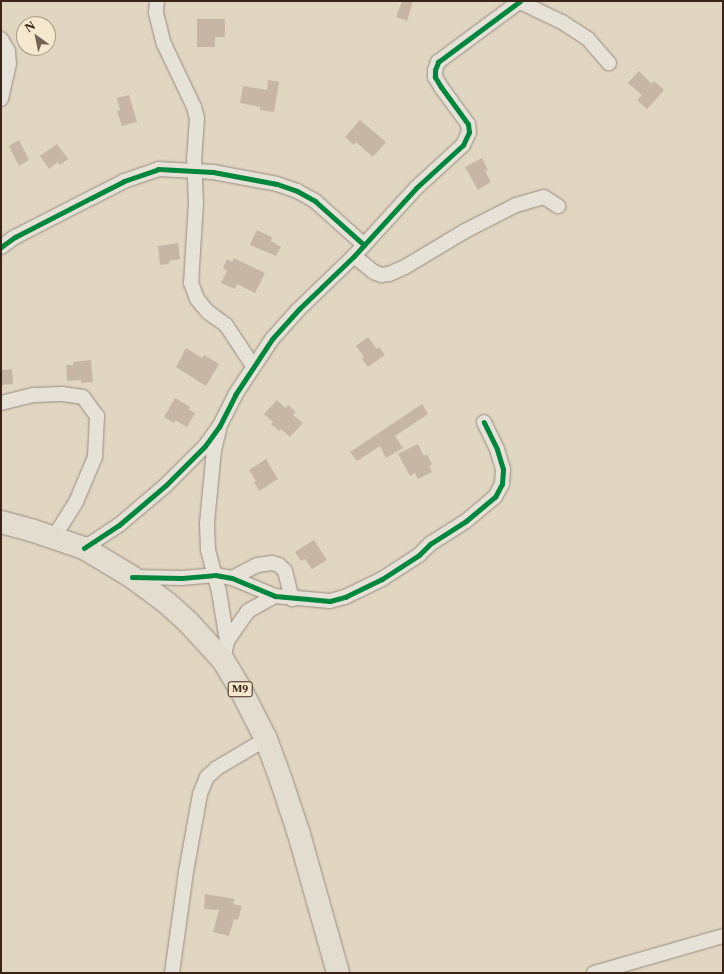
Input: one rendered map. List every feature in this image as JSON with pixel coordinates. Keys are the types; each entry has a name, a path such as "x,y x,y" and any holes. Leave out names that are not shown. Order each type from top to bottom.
{"main road":[{"name":"M9","path":"1,522 54,537 84,548 132,577 167,603 188,622 225,651 241,690 266,739 299,834 338,973"}],"street":[{"path":"157,1 156,13 164,44 198,118 194,172 196,202 191,284 197,299 208,312 226,325 253,366"},
{"path":"84,548 119,526 166,485 205,446 219,427 253,366 272,338 299,309 354,256 416,188 467,140 469,132 468,124 435,77 435,70 438,62 520,1 562,22 588,39 609,63"},
{"path":"1,40 8,51 9,64 1,99"},
{"path":"1,247 51,218 124,181 158,169 213,172 254,179 298,191 315,202 364,245"},
{"path":"354,256 374,272 380,275 389,274 405,267 465,232 522,203 544,197 558,206"},
{"path":"1,403 34,395 62,394 83,397 97,416 95,457 76,502 54,537"},
{"path":"132,577 182,578 215,575 232,578 275,596 292,599 330,601 345,597 370,585 412,559 430,544 466,521 495,497 502,484 504,469 497,449 484,422"},
{"path":"219,427 214,450 207,523 208,550 215,575 225,651"},
{"path":"232,578 258,565 272,563 279,564 285,571 292,599"},
{"path":"225,651 248,611 275,596"},
{"path":"172,973 186,872 200,794 208,777 217,768 266,739"},
{"path":"594,973 723,936"}],"building":[{"path":"402,1 413,1 407,21 396,17"},
{"path":"197,19 225,19 225,37 215,37 215,47 197,47"},
{"path":"639,71 652,84 654,81 664,90 647,109 637,100 642,95 628,83"},
{"path":"268,80 279,82 274,112 260,110 260,107 240,103 243,86 267,90"},
{"path":"129,95 137,122 122,126 117,111 120,110 117,98"},
{"path":"360,120 386,142 373,157 356,142 354,145 345,137"},
{"path":"19,140 29,160 19,166 9,146"},
{"path":"57,144 68,159 60,165 58,162 49,169 40,156"},
{"path":"482,158 488,170 485,171 491,182 478,190 465,167"},
{"path":"257,230 272,237 271,241 281,247 276,256 250,245"},
{"path":"178,243 180,259 169,261 169,264 160,265 158,246"},
{"path":"234,258 265,273 255,293 237,284 235,289 221,283 227,271 223,268 227,259 232,262"},
{"path":"368,337 377,349 379,347 385,355 368,367 362,359 364,357 356,346"},
{"path":"186,348 202,358 204,355 219,364 206,386 176,367"},
{"path":"91,360 93,382 81,383 81,380 67,381 66,365 73,365 73,362"},
{"path":"12,369 13,384 1,385 1,370"},
{"path":"175,398 190,407 189,410 195,413 187,427 175,420 174,423 164,417"},
{"path":"277,400 285,408 288,405 296,412 293,415 303,423 290,437 281,429 279,431 271,424 273,422 264,414"},
{"path":"422,404 428,414 395,436 403,448 386,458 380,446 357,461 350,452"},
{"path":"418,444 424,456 427,454 432,464 429,466 432,472 418,479 415,473 410,476 398,454"},
{"path":"266,459 278,479 259,491 254,482 256,481 249,470"},
{"path":"314,540 327,560 312,569 305,559 301,561 295,552"},
{"path":"205,894 235,899 233,904 242,906 238,920 234,919 229,936 213,932 219,910 204,909"}],"cycle path":[{"path":"84,548 119,525 166,485 205,446 219,427 235,395 272,339 299,309 354,256 416,188 463,145 469,132 468,124 435,77 435,70 438,62 520,1"},
{"path":"1,247 15,237 124,181 158,169 213,172 277,184 297,191 315,201 364,245"},
{"path":"132,577 182,578 215,575 232,578 275,596 330,601 345,597 382,579 419,555 430,544 466,521 495,497 502,484 503,469 497,449 484,422"}]}
